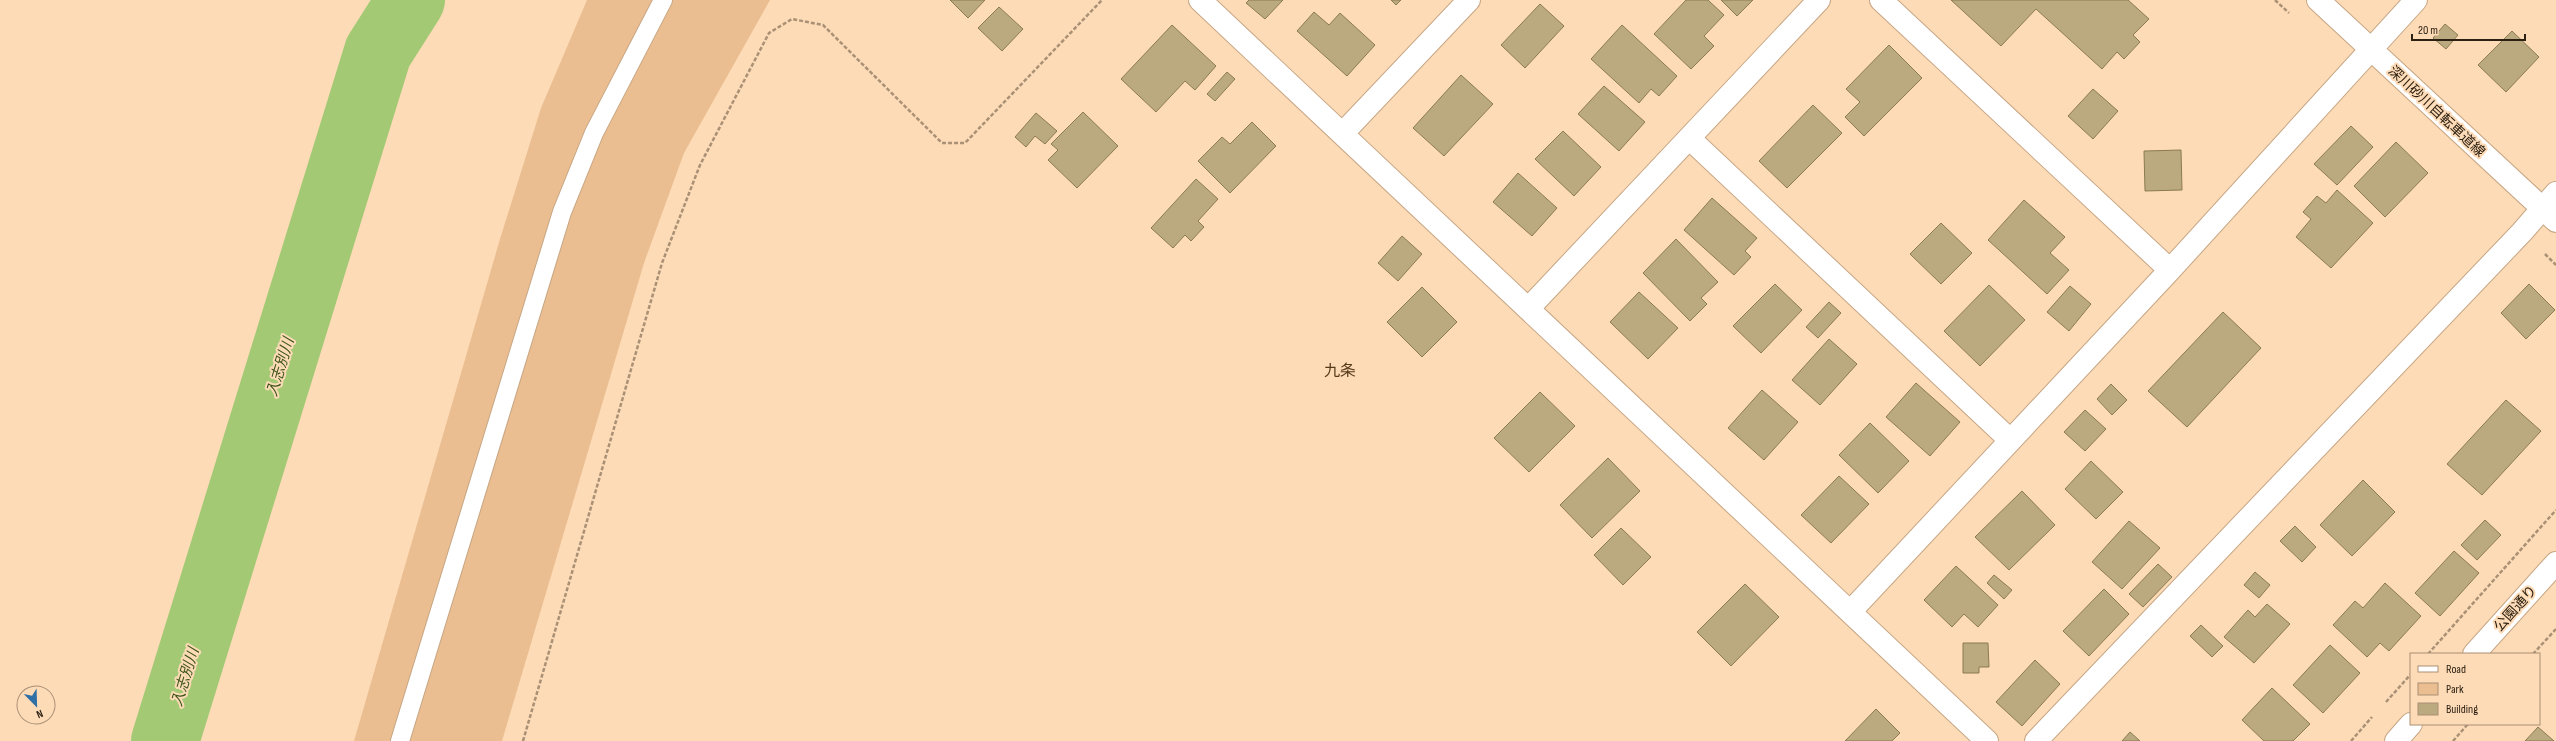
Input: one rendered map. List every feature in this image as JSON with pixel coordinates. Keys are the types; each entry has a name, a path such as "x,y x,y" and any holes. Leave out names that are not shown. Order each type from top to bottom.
{"street":[{"path":"1200,0 1988,741"},
{"path":"1343,133 1469,0"},
{"path":"1528,309 1819,0"},
{"path":"1881,0 2170,270"},
{"name":"深川砂川自転車道線","path":"2318,0 2371,49 2551,207"},
{"path":"1850,612 2170,270 2416,0"},
{"path":"1689,138 2010,440"},
{"path":"2036,741 2522,232 2551,207"},
{"name":"公園通り","path":"2475,653 2556,563"},
{"path":"2396,741 2410,725"}],"lane":[{"path":"400,741 562,212 594,133 663,0"}],"path":[{"path":"522,741 662,263 700,165 769,33 792,19 823,24 942,143 965,144 1102,0"},
{"path":"2429,653 2556,510"},
{"path":"2534,653 2556,628"},
{"path":"2453,741 2467,725"}],"green space":[{"path":"587,0 770,0 684,153 644,263 502,741 354,741 500,239 541,108"}],"building":[{"path":"950,0 985,0 968,18"},
{"path":"1249,0 1283,0 1265,19 1246,3"},
{"path":"1391,0 1401,0 1396,5"},
{"path":"1686,0 1708,0 1724,15 1704,36 1714,46 1691,69 1654,34"},
{"path":"1721,0 1753,0 1737,16"},
{"path":"1951,0 2128,0 2149,19 2133,35 2140,42 2124,59 2117,52 2102,69 2036,9 2001,46"},
{"path":"1540,4 1564,26 1525,68 1501,45"},
{"path":"999,7 1023,29 1002,51 978,28"},
{"path":"1314,12 1329,25 1340,13 1375,45 1347,76 1297,31"},
{"path":"2445,24 2458,35 2446,49 2433,38"},
{"path":"1172,25 1216,66 1195,90 1185,81 1156,112 1121,79"},
{"path":"1622,25 1677,76 1659,96 1651,89 1639,103 1591,59"},
{"path":"2512,31 2539,57 2506,92 2478,65"},
{"path":"1889,45 1922,78 1864,136 1845,117 1860,102 1846,89"},
{"path":"1227,72 1235,79 1215,101 1207,94"},
{"path":"1461,75 1493,104 1444,156 1413,128"},
{"path":"1604,86 1645,122 1619,151 1578,114"},
{"path":"2093,89 2118,111 2093,139 2068,116"},
{"path":"1813,105 1842,133 1787,188 1759,161"},
{"path":"1083,112 1118,146 1077,188 1048,160 1058,150 1051,144"},
{"path":"1036,113 1057,131 1045,144 1035,136 1026,147 1015,137"},
{"path":"1252,122 1276,146 1230,193 1198,161 1222,137 1230,144"},
{"path":"2351,126 2373,147 2337,185 2314,164"},
{"path":"1563,131 1601,167 1574,196 1535,159"},
{"path":"2396,142 2428,173 2385,217 2354,186"},
{"path":"2181,150 2182,190 2145,191 2144,151"},
{"path":"1518,173 1557,208 1532,236 1493,202"},
{"path":"1196,179 1218,199 1198,221 1204,227 1191,241 1185,235 1173,248 1151,228"},
{"path":"2337,190 2373,223 2331,268 2296,237 2311,219 2303,212 2317,196 2326,203"},
{"path":"1712,198 1757,238 1745,251 1751,257 1734,275 1684,230"},
{"path":"2024,200 2065,237 2050,253 2069,270 2047,294 1988,240"},
{"path":"1941,223 1972,253 1941,284 1910,254"},
{"path":"1402,236 1422,254 1398,281 1378,263"},
{"path":"1676,239 1718,282 1701,298 1707,304 1690,321 1643,273"},
{"path":"1775,284 1802,310 1761,353 1733,326"},
{"path":"2529,284 2555,310 2526,339 2501,313"},
{"path":"1989,285 2025,320 1980,366 1944,331"},
{"path":"2070,286 2091,304 2069,331 2047,312"},
{"path":"1422,287 1457,322 1422,357 1387,322"},
{"path":"1639,292 1678,328 1648,359 1610,322"},
{"path":"1829,302 1841,313 1818,338 1806,327"},
{"path":"2223,312 2261,348 2187,427 2148,391"},
{"path":"1829,339 1857,364 1820,405 1792,380"},
{"path":"1916,383 1960,422 1930,456 1886,417"},
{"path":"2111,384 2127,400 2112,415 2097,399"},
{"path":"1762,390 1798,422 1764,460 1728,428"},
{"path":"1540,392 1575,426 1529,472 1494,438"},
{"path":"2506,400 2541,431 2482,495 2447,464"},
{"path":"2085,410 2106,429 2085,451 2064,432"},
{"path":"1870,423 1909,461 1878,493 1839,455"},
{"path":"1608,458 1640,491 1592,538 1560,505"},
{"path":"2091,461 2123,492 2096,519 2065,489"},
{"path":"1839,476 1869,504 1831,543 1801,515"},
{"path":"2363,480 2395,512 2352,556 2320,525"},
{"path":"2022,491 2055,525 2009,570 1975,537"},
{"path":"2485,520 2501,535 2477,560 2461,545"},
{"path":"2129,521 2160,548 2122,589 2092,562"},
{"path":"2295,526 2316,547 2302,562 2280,541"},
{"path":"1621,528 1651,557 1623,585 1594,555"},
{"path":"2454,551 2479,573 2440,616 2415,593"},
{"path":"2158,564 2172,577 2143,607 2129,594"},
{"path":"1956,566 1998,605 1978,627 1964,614 1952,627 1924,600"},
{"path":"2255,572 2270,585 2259,598 2244,585"},
{"path":"1994,575 2012,590 2004,599 1987,583"},
{"path":"2385,583 2421,616 2389,651 2380,643 2367,657 2333,625 2355,601 2363,608"},
{"path":"1745,584 1779,617 1731,666 1697,632"},
{"path":"2104,589 2129,614 2089,656 2063,631"},
{"path":"2267,604 2290,624 2254,663 2224,637 2248,610 2255,617"},
{"path":"2201,625 2223,646 2212,657 2190,636"},
{"path":"1963,643 1988,643 1989,667 1979,667 1979,673 1963,673"},
{"path":"2330,645 2360,673 2323,713 2293,685"},
{"path":"2035,660 2060,684 2022,726 1996,702"},
{"path":"2272,688 2310,724 2293,741 2264,741 2242,720"},
{"path":"1876,709 1900,733 1892,741 1845,741"},
{"path":"2538,727 2554,741 2525,741"},
{"path":"2130,732 2140,741 2122,741"}],"waterway":[{"name":"入志別川","path":"165,741 378,52 411,0"}],"district":[{"name":"九条","path":"1340,370"}]}
